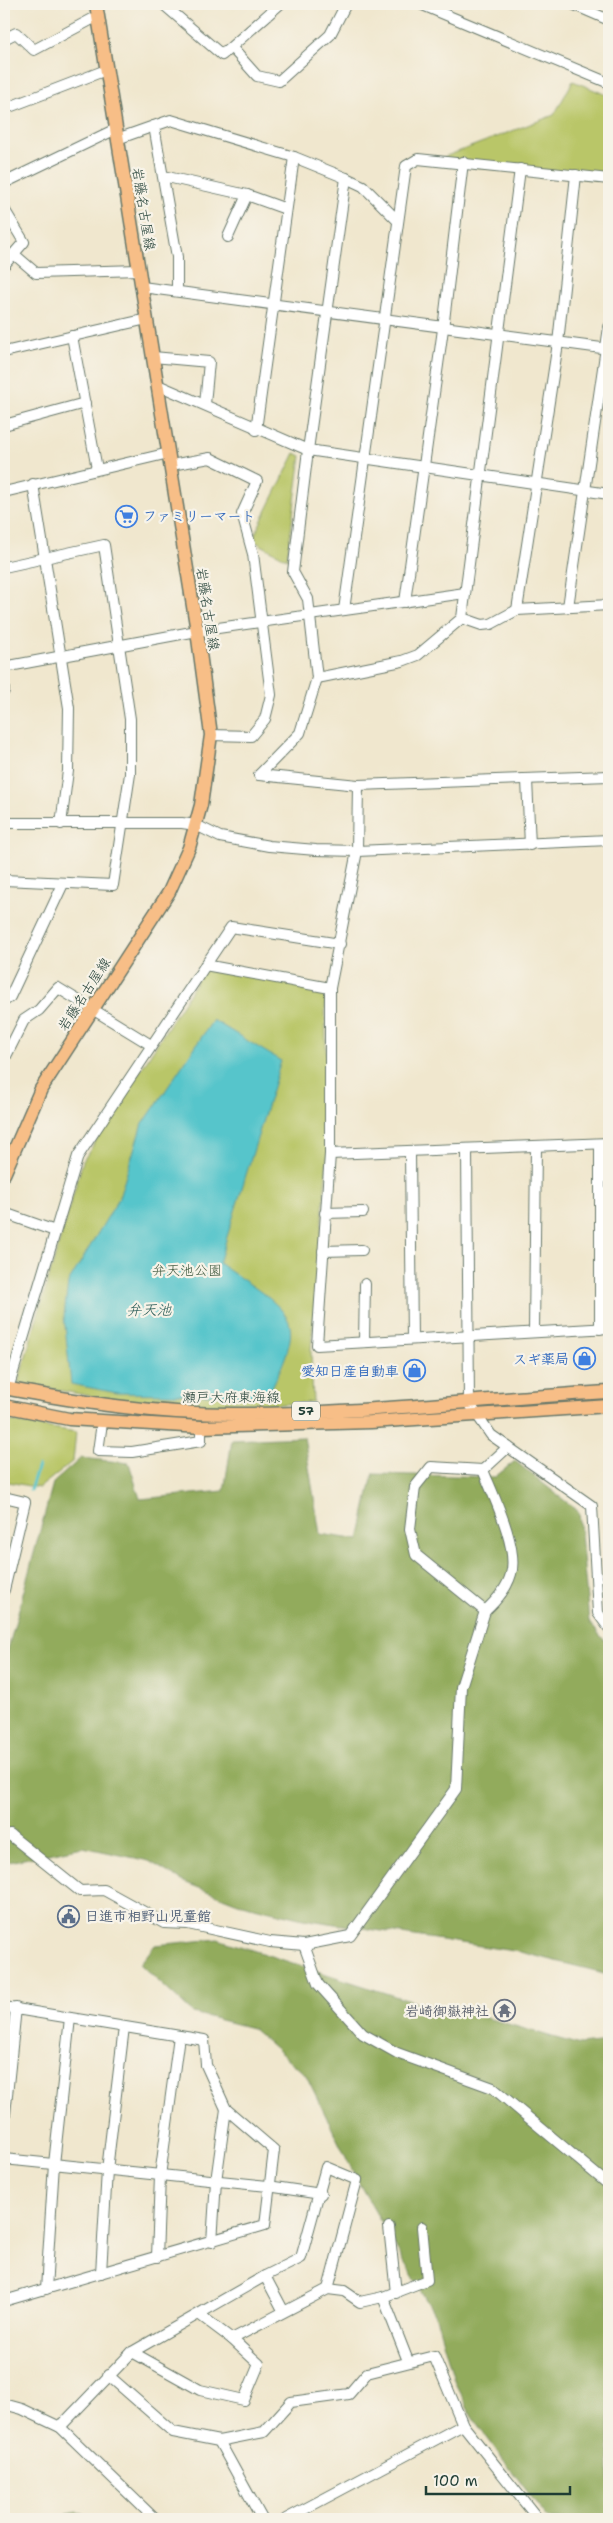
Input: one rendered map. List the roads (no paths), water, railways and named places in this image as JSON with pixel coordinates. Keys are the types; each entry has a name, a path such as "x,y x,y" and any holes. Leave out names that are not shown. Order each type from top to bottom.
{"main road":[{"name":"岩藤名古屋線","path":"4,1174 41,1089 169,892 196,825 206,777 211,735 197,630 97,10"},
{"name":"瀬戸大府東海線","path":"6,1389 147,1411 233,1414 469,1403 609,1392"},
{"name":"瀬戸大府東海線","path":"4,1406 69,1419 102,1423 201,1427 371,1422 609,1406"}],"street":[{"path":"163,4 222,55 280,4"},
{"path":"232,48 257,76 278,81 330,35 346,4"},
{"path":"420,4 609,83"},
{"path":"572,4 609,20"},
{"path":"4,39 16,34 34,50 97,10"},
{"path":"4,109 106,70"},
{"path":"4,183 116,134 154,126 171,120 294,157 346,178 363,186 397,220"},
{"path":"154,126 177,258 177,290"},
{"path":"256,430 294,157"},
{"path":"344,610 406,166 418,159 463,162 609,179"},
{"path":"404,602 443,329 463,162"},
{"path":"317,678 402,661 418,655 462,618 520,169"},
{"path":"163,176 247,195 286,208"},
{"path":"517,610 558,343 576,176"},
{"path":"346,178 326,313 293,572 308,599 317,678 300,733 259,775 358,785 609,776"},
{"path":"228,237 238,220 247,195"},
{"path":"4,209 24,242 4,265"},
{"path":"14,255 36,273 139,270"},
{"path":"142,287 177,290 273,306 443,329 608,349"},
{"path":"4,352 147,319"},
{"path":"568,607 608,349 609,327"},
{"path":"72,336 97,470"},
{"path":"153,357 209,362 205,404"},
{"path":"158,385 205,404 256,430 308,450 366,460 609,494"},
{"path":"4,425 85,403"},
{"path":"4,492 97,470 170,460 210,458 257,481 242,514 253,554 271,695 265,719 251,736 211,735"},
{"path":"33,484 61,655 69,717 68,771 61,824"},
{"path":"4,567 104,545 130,719 130,774 114,885 4,880"},
{"path":"4,691 4,666 197,630 465,593"},
{"path":"462,618 482,625 491,624 517,610 609,605"},
{"path":"527,780 530,845"},
{"path":"330,1154 605,1144 605,1329 317,1345 330,1154 330,988 358,851 358,785"},
{"path":"4,823 182,823 196,825 220,837 269,846 358,851 530,845 609,840"},
{"path":"4,1001 10,997 63,884"},
{"path":"6,1389 78,1156 151,1044 231,927 340,944"},
{"path":"205,965 330,988"},
{"path":"4,1060 24,1020 39,1010 58,988 151,1044"},
{"path":"534,1332 536,1146"},
{"path":"467,1149 469,1403 491,1435 592,1506 598,1613 609,1628"},
{"path":"410,1152 412,1339"},
{"path":"325,1212 363,1212"},
{"path":"4,1213 55,1231"},
{"path":"323,1251 362,1250"},
{"path":"364,1342 365,1284"},
{"path":"102,1423 98,1451 132,1452 202,1441 201,1427"},
{"path":"485,1611 416,1555 410,1529 415,1486 431,1467 483,1470 508,1447"},
{"path":"4,1836 10,1835 80,1891 104,1890 164,1922 188,1924 270,1942 304,1945 350,1936 456,1789 461,1687 485,1611 499,1598 512,1573 510,1540 483,1470"},
{"path":"4,1497 25,1502 5,1583"},
{"path":"304,1945 318,1984 363,2034 397,2053 493,2088 609,2185"},
{"path":"4,2006 204,2040 206,2065 226,2109 274,2150 268,2186 265,2225 4,2302"},
{"path":"4,2124 16,2008"},
{"path":"46,2289 54,2164 70,2018"},
{"path":"101,2272 107,2170 124,2027"},
{"path":"157,2257 160,2176 179,2036"},
{"path":"212,2242 216,2181 226,2109"},
{"path":"4,2159 268,2186 320,2194"},
{"path":"60,2427 132,2352 200,2315 265,2276 301,2258 326,2167 357,2180 328,2289"},
{"path":"389,2227 396,2293"},
{"path":"232,2339 283,2310 328,2289 344,2291 360,2302 396,2293 427,2280 422,2227"},
{"path":"265,2276 283,2310"},
{"path":"383,2297 408,2361"},
{"path":"132,2352 200,2390 244,2400 259,2364 232,2339 200,2315"},
{"path":"108,2375 173,2432 219,2441 264,2432 291,2402 349,2394 367,2372 434,2356 462,2425 538,2519"},
{"path":"4,2404 22,2409 60,2427 155,2519"},
{"path":"286,2519 462,2425"},
{"path":"219,2441 262,2519"}],"water":[{"name":"弁天池","path":"213,1020 281,1061 219,1263 271,1299 287,1317 291,1334 284,1362 268,1396 117,1393 71,1384 64,1316 68,1283 119,1198 141,1127"}],"waterway":[{"path":"30,1490 38,1466"}],"place":[{"name":"ファミリーマート","path":"127,516"},
{"name":"スギ薬局","path":"585,1359"},
{"name":"愛知日産自動車","path":"415,1371"},
{"name":"日進市相野山児童館","path":"69,1916"},
{"name":"岩崎御嶽神社","path":"505,2011"}],"park label":[{"name":"弁天池公園","path":"187,1270"}]}
